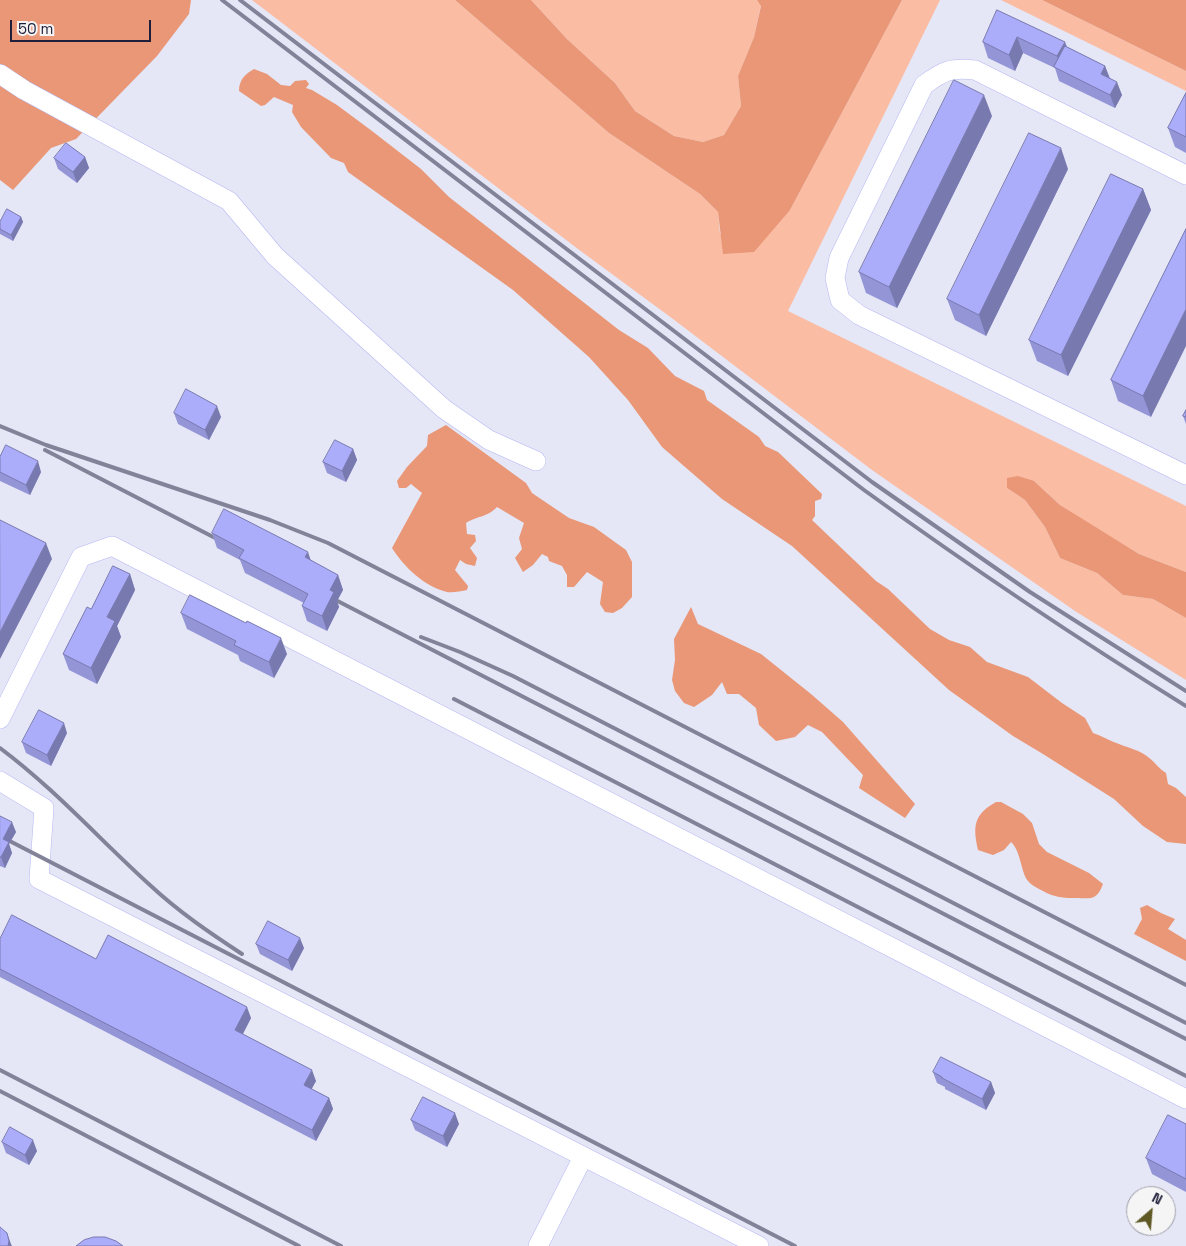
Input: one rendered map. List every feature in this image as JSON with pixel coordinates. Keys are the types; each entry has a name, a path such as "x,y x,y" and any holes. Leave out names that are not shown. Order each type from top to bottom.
{"lane":[{"path":"1186,175 975,70 959,68 940,74 924,85 838,258 835,278 840,300 859,315 1186,475"},
{"path":"0,74 24,90 228,201 275,256 444,410 489,440 536,461"},
{"path":"0,719 81,556 112,546 1186,1098"},
{"path":"0,782 44,808 39,879 758,1246"},
{"path":"538,1246 583,1156"}],"shaded area":[{"path":"0,0 191,0 189,14 157,56 76,139 51,148 13,190 0,180"},
{"path":"252,0 455,0 609,133 700,194 718,212 720,234 790,210 902,0 940,0 788,311 1186,506 1186,572 1139,554 1060,505 1034,481 1007,488 1025,500 1045,527 1060,558 1097,573 1123,595 1153,599 1186,618 1186,680 1075,611 872,470"},
{"path":"455,0 531,0 567,39 615,83 635,111 674,136 703,142 724,135 741,106 738,76 754,37 761,6 757,0 902,0 790,210 754,252 723,254 718,212 700,194 609,133"},
{"path":"531,0 757,0 761,5 754,37 738,76 741,106 724,135 703,142 674,136 635,111 615,83 567,39"},
{"path":"1001,0 1042,0 1186,71 1186,91"},
{"path":"1042,0 1186,0 1186,71"},
{"path":"254,69 267,74 281,85 290,86 295,81 306,80 309,84 306,88 337,105 372,131 421,169 449,197 619,330 648,348 675,376 704,391 707,400 759,437 765,446 778,452 822,494 821,499 815,501 815,516 812,520 930,629 949,640 970,647 987,662 1028,677 1085,718 1093,733 1138,751 1150,759 1166,773 1168,784 1186,797 1186,844 1167,842 1143,826 1114,799 1013,736 949,690 792,546 722,499 662,447 628,400 589,357 513,290 348,172 344,163 331,158 301,127 292,112 293,105 274,97 261,106 239,91 243,78"},
{"path":"446,425 526,483 532,493 569,518 594,527 626,550 632,562 632,597 622,608 613,613 605,612 600,604 603,582 587,572 574,587 567,587 567,575 562,566 549,561 548,557 542,554 533,565 523,572 515,558 522,549 519,538 524,523 497,507 489,513 466,523 467,534 475,535 476,541 470,548 477,558 475,566 460,560 455,570 468,586 467,590 447,592 423,581 409,569 392,548 422,493 411,484 406,488 399,488 397,481 407,467 427,446 428,435"},
{"path":"1018,476 1034,481 1060,505 1139,554 1186,572 1186,618 1153,599 1123,595 1097,573 1060,558 1045,527 1025,500 1007,488 1007,478"},
{"path":"691,607 698,624 761,654 843,722 915,804 905,818 859,788 863,775 822,732 808,725 795,737 776,741 759,725 756,708 739,694 727,694 722,682 712,695 694,707 684,703 675,691 672,680 675,660 674,639"},
{"path":"996,802 1001,802 1023,814 1032,823 1039,844 1047,852 1089,873 1103,884 1101,890 1094,897 1088,898 1063,898 1051,895 1029,882 1017,851 1011,842 1004,850 993,855 978,850 975,835 976,822 988,807"},
{"path":"1147,905 1175,919 1168,929 1186,940 1186,961 1134,934 1142,919 1140,908"}],"building":[{"path":"997,10 1065,42 1057,56 1017,37 1009,55 983,42"},
{"path":"1065,46 1105,66 1101,74 1117,82 1110,95 1054,67"},
{"path":"954,80 984,95 889,287 859,272"},
{"path":"1186,93 1186,137 1168,128"},
{"path":"1029,133 1061,148 979,315 947,299"},
{"path":"66,143 85,157 73,172 54,158"},
{"path":"1111,174 1143,189 1061,355 1029,340"},
{"path":"7,209 21,217 11,235 0,229 0,222"},
{"path":"1186,229 1186,309 1143,396 1111,380"},
{"path":"186,389 217,406 205,430 174,413"},
{"path":"335,440 353,449 342,471 323,462"},
{"path":"6,445 38,461 26,485 0,472 0,457"},
{"path":"224,509 308,552 305,557 338,575 330,590 334,592 322,616 302,606 308,594 239,558 244,550 212,533"},
{"path":"0,520 46,543 0,632"},
{"path":"113,566 130,574 107,617 115,621 91,668 63,654 87,607 91,609"},
{"path":"190,595 281,638 269,662 234,645 236,641 181,613"},
{"path":"39,710 64,723 47,755 22,742"},
{"path":"0,816 12,822 3,839 9,842 1,857 0,857"},
{"path":"12,915 96,959 108,935 247,1007 235,1030 312,1070 304,1085 329,1098 312,1130 0,969 0,939"},
{"path":"268,921 300,938 288,960 256,944"},
{"path":"941,1057 991,1082 982,1099 933,1072"},
{"path":"423,1097 455,1113 443,1136 411,1120"},
{"path":"1168,1115 1186,1124 1186,1179 1146,1158"},
{"path":"10,1127 33,1140 25,1155 2,1142"},
{"path":"0,1227 7,1233 8,1246 0,1246"},
{"path":"94,1237 105,1237 123,1246 76,1246 84,1240"}],"railway":[{"path":"222,0 864,490 1023,601 1186,706"},
{"path":"240,0 872,482 1030,592 1186,691"},
{"path":"0,426 46,445 270,520 328,543 1186,985"},
{"path":"45,450 221,541"},
{"path":"326,595 1186,1039"},
{"path":"421,637 513,676 1186,1023"},
{"path":"454,699 1186,1076"},
{"path":"0,748 40,780 162,896 195,922 242,954"},
{"path":"0,836 795,1246"},
{"path":"0,1070 341,1246"},
{"path":"0,1091 299,1246"}]}
